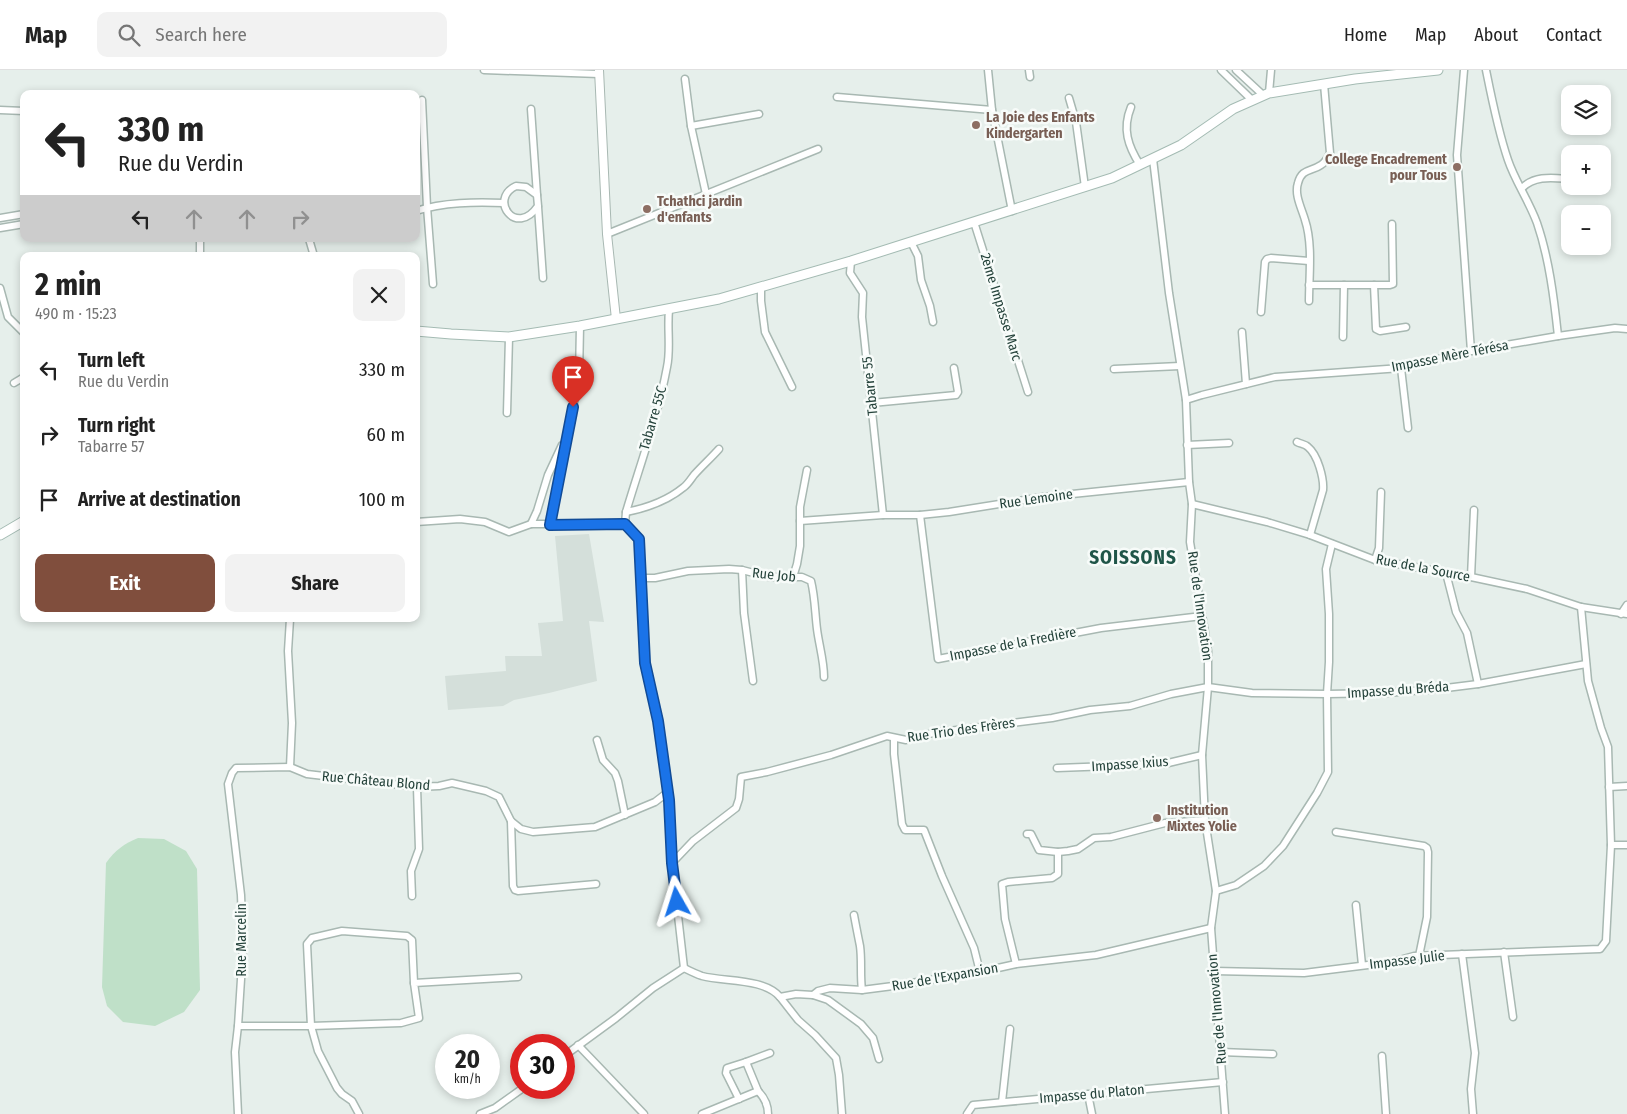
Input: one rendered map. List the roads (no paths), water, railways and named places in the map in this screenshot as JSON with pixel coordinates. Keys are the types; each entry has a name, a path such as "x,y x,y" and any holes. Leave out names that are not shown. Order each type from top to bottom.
{"main road":[{"path":"420,331 469,336 509,337 669,310 719,299 851,261 1112,178 1181,145 1233,109 1266,94 1389,73 1438,70"},
{"path":"0,535 20,523"}],"street":[{"path":"484,70 599,72 608,234 616,319"},
{"path":"988,70 992,110 1012,211"},
{"path":"1221,70 1252,100"},
{"path":"1236,70 1266,94 1270,70"},
{"path":"1464,70 1457,155 1471,351"},
{"path":"1486,70 1495,115 1508,161 1522,188 1536,223 1546,258 1558,336"},
{"path":"685,79 691,126 706,194"},
{"path":"1309,301 1309,244 1306,222 1300,206 1297,189 1302,174 1307,170 1321,166 1330,153 1324,84"},
{"path":"837,97 992,110"},
{"path":"1069,98 1076,122 1085,186"},
{"path":"422,100 433,284"},
{"path":"1131,107 1126,123 1128,142 1140,165"},
{"path":"531,109 542,278"},
{"path":"0,110 20,111"},
{"path":"691,126 759,114"},
{"path":"608,234 818,149"},
{"name":"Rue de l'Innovation","path":"1153,159 1169,293 1186,400 1189,482 1192,504 1190,542 1208,650 1208,687 1202,755 1205,820 1216,892 1211,928 1225,1114"},
{"path":"522,186 536,176"},
{"path":"1522,188 1527,182 1542,178 1561,179"},
{"path":"537,195 529,188 516,186 505,196 504,203 506,210 516,218 523,218 532,214 538,206"},
{"path":"420,210 427,207 478,202 504,203"},
{"path":"0,218 20,215"},
{"path":"523,218 539,226"},
{"name":"2ème Impasse Marc","path":"974,222 1028,392"},
{"path":"1309,285 1390,285 1394,282 1392,224"},
{"path":"0,228 20,225"},
{"path":"911,242 918,256 921,280 930,306 933,322"},
{"path":"1261,312 1265,262 1267,259 1309,261"},
{"name":"Tabarre 55","path":"851,261 850,272 863,293 862,317 883,515"},
{"path":"1343,337 1344,285"},
{"path":"1374,285 1376,329 1380,331 1406,327"},
{"path":"761,286 765,332 792,387"},
{"path":"0,288 8,317 20,329"},
{"name":"Tabarre 55C","path":"625,524 626,512 653,423 667,366 669,310"},
{"path":"550,525 579,377 580,326"},
{"name":"Impasse Mère Térésa","path":"1186,400 1276,377 1401,368 1471,351 1558,336 1615,328 1627,329"},
{"path":"1242,332 1246,384"},
{"path":"507,413 509,337"},
{"path":"1114,369 1180,366"},
{"path":"872,402 956,394 958,392 954,368"},
{"path":"1401,368 1408,428"},
{"path":"14,383 20,379"},
{"path":"531,524 548,475 566,437"},
{"path":"1297,442 1311,450 1323,476 1324,483 1310,535"},
{"path":"1187,445 1229,443"},
{"path":"626,512 640,510 668,498 686,486 719,449"},
{"path":"793,576 800,546 800,507 807,470"},
{"name":"Rue Lemoine","path":"800,522 883,515 920,515 1043,497 1189,482"},
{"path":"1375,560 1379,548 1381,492"},
{"name":"Rue de la Source","path":"1192,504 1267,522 1310,535 1375,560 1471,577 1527,590 1581,607 1624,614"},
{"path":"1471,577 1474,510"},
{"name":"Impasse de la Fredière","path":"920,515 938,659 1101,628 1202,616"},
{"path":"420,522 468,520 485,522 508,532 531,524 625,524 639,539 645,663 658,721 668,792 672,863 684,968"},
{"path":"1216,892 1236,884 1264,866 1283,846 1317,793 1328,772 1327,694 1330,614 1326,569 1332,544"},
{"name":"Rue Job","path":"641,578 655,578 688,571 729,569 742,570 769,577 802,577 811,581 817,630 824,665 824,677"},
{"path":"742,570 744,613 752,681"},
{"path":"1446,573 1456,612 1466,633 1478,684"},
{"path":"1624,614 1627,605"},
{"path":"1581,607 1588,681 1608,747 1611,845 1627,845"},
{"path":"290,622 288,650 292,723 290,767"},
{"name":"Impasse du Bréda","path":"1208,687 1252,693 1327,694 1430,690 1478,684 1586,664"},
{"name":"Rue Trio des Frères","path":"672,863 693,841 736,808 742,777 831,755 888,736 906,740 933,733 1052,718 1090,710 1130,706 1171,694 1208,687"},
{"path":"894,738 902,824 905,830 924,830 974,948 980,972"},
{"path":"597,740 603,760 618,781 625,815"},
{"name":"Impasse Ixius","path":"1057,768 1164,764 1202,755"},
{"name":"Rue Château Blond","path":"236,768 290,767 307,774 417,787 439,786 452,783 486,791 499,797 511,821"},
{"name":"Rue Marcelin","path":"236,768 228,784 241,904 243,948 235,1052 238,1114"},
{"path":"1609,787 1627,786"},
{"path":"412,896 411,870 419,849 417,787"},
{"path":"511,821 521,829 533,832 596,827 655,802 668,792"},
{"path":"1027,834 1031,834 1039,850 1058,852 1078,848 1094,838 1111,837 1165,823 1205,820"},
{"path":"511,821 512,886 515,890 596,884"},
{"path":"1336,832 1427,848 1427,917 1419,956"},
{"name":"Impasse Julie","path":"1214,971 1304,973 1362,966 1419,956 1600,949 1606,941 1611,845"},
{"path":"1016,964 1005,919 1002,884 1052,878 1058,874 1058,852"},
{"path":"1356,905 1362,966"},
{"path":"854,915 860,947 862,990"},
{"name":"Rue de l'Expansion","path":"780,997 796,994 813,995 818,991 830,988 862,990 980,972 1016,964 1096,955 1211,928"},
{"path":"238,1026 311,1026 401,1023 419,1018 414,984 412,940 407,936 342,931 312,938 307,944 311,1026 318,1051 337,1088 352,1101 359,1114"},
{"path":"1504,952 1513,1017"},
{"path":"1462,954 1475,1053 1471,1089 1473,1114"},
{"path":"684,968 702,976 749,983 773,989 798,1020 836,1058 842,1114"},
{"path":"575,1047 653,988 684,968"},
{"path":"414,984 518,976"},
{"path":"813,995 828,1000 861,1024 873,1038 879,1059"},
{"path":"1002,1102 1010,1028"},
{"path":"578,1045 644,1114"},
{"path":"1221,1052 1273,1054"},
{"path":"739,1099 728,1077 727,1068 770,1053"},
{"path":"1382,1056 1386,1114"},
{"path":"746,1062 758,1091 764,1097 768,1107 768,1114"},
{"name":"Impasse du Platon","path":"967,1114 973,1105 1223,1082"},
{"path":"702,1114 758,1091"},
{"path":"1088,1094 1092,1114"},
{"path":"480,1114 495,1108 510,1097"}],"place":[{"name":"La Joie des Enfants Kindergarten","path":"976,125"},
{"name":"College Encadrement pour Tous","path":"1457,167"},
{"name":"Tchathci jardin d'enfants","path":"647,209"},
{"name":"Institution Mixtes Yolie","path":"1157,818"}],"district":[{"name":"SOISSONS","path":"1133,557"}]}
